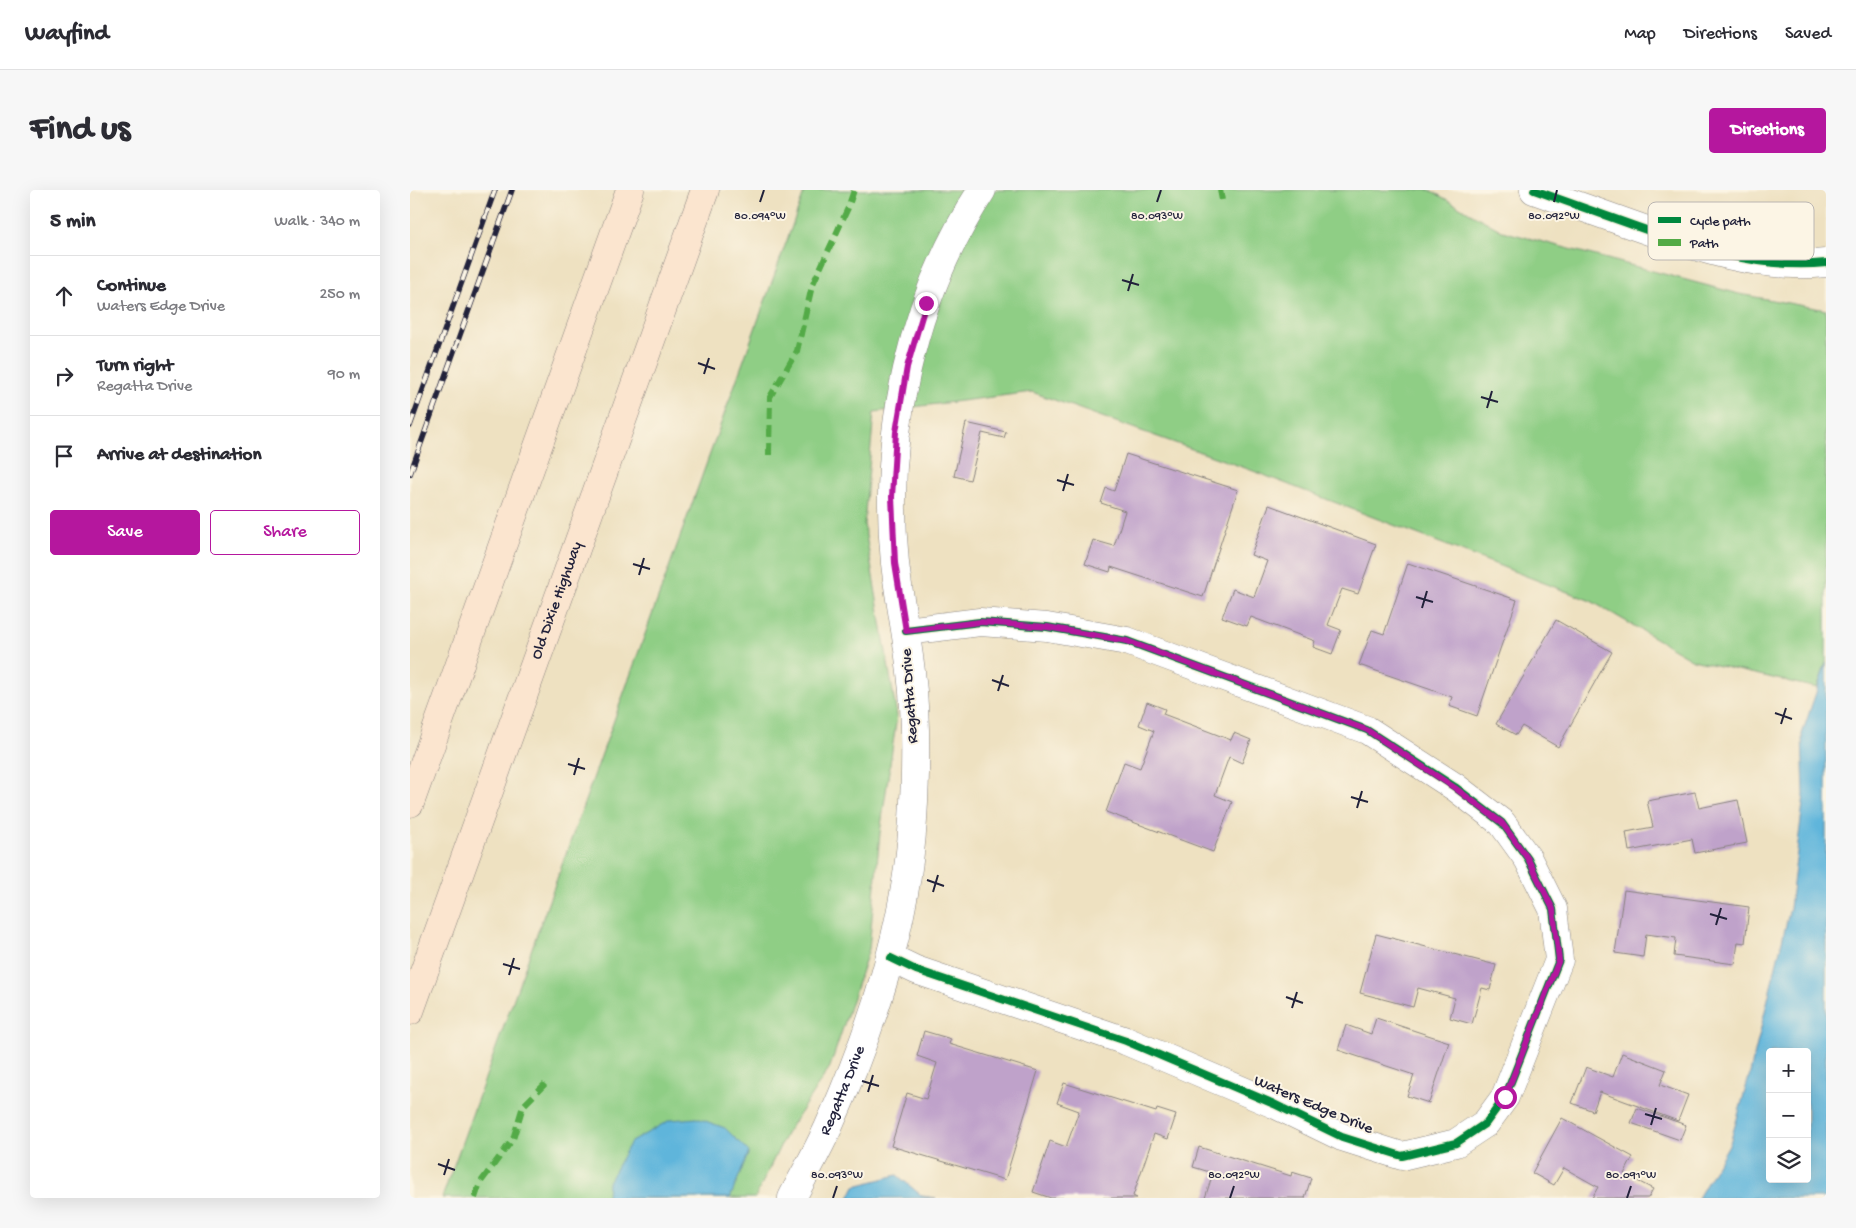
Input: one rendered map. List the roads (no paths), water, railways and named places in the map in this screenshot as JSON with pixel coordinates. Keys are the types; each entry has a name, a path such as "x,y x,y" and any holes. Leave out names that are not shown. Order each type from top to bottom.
{"main road":[{"path":"410,803 630,190"},
{"name":"Old Dixie Highway","path":"410,1011 705,190"}],"street":[{"name":"Regatta Drive","path":"792,1198 827,1130 859,1055 881,991 903,898 913,821 916,743 912,674 895,563 892,497 896,432 907,367 926,303 942,262 982,190"},
{"path":"1534,190 1648,230"},
{"path":"1754,260 1777,263 1826,263"},
{"name":"Waters Edge Drive","path":"890,958 916,970 1126,1041 1274,1104 1342,1137 1402,1156 1456,1143 1486,1123 1505,1097 1559,960 1553,909 1528,859 1502,823 1455,788 1367,730 1127,641 1047,627 980,622 906,631"}],"water":[{"path":"1826,663 1826,1198 1698,1198 1730,1143 1749,1077 1790,908 1804,795 1802,734"},
{"path":"697,1118 725,1128 749,1152 730,1198 607,1198 608,1182 631,1142 670,1120"},
{"path":"897,1175 922,1196 936,1198 849,1198 855,1186"}],"railway":[{"path":"410,426 495,190"},
{"path":"410,474 512,190"}]}
